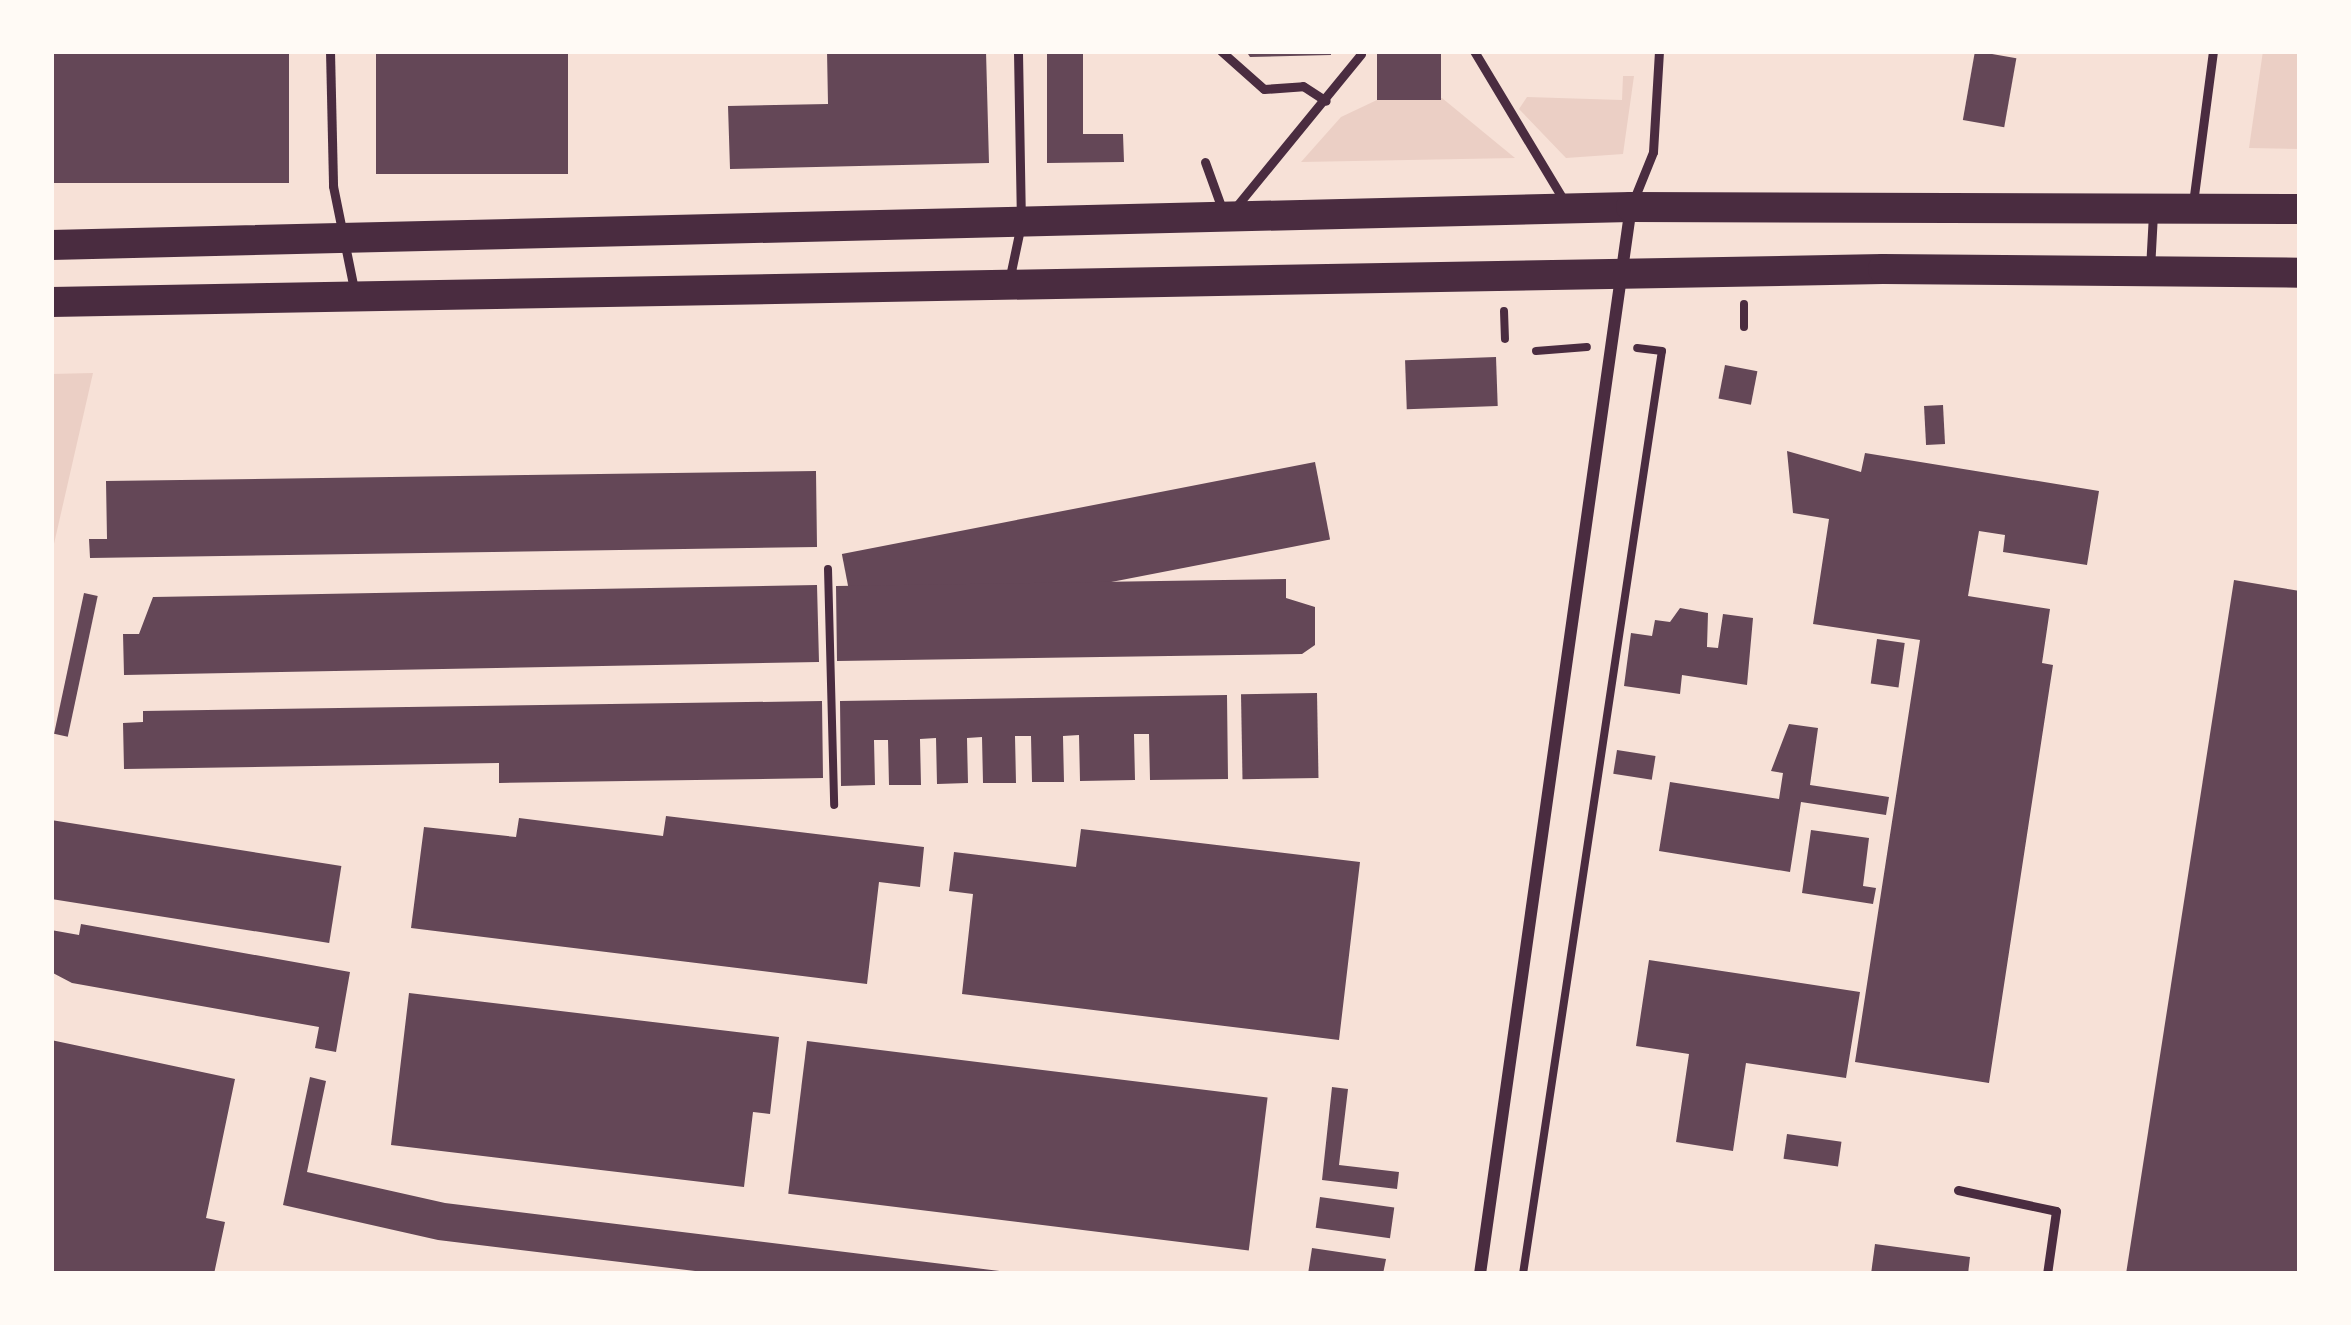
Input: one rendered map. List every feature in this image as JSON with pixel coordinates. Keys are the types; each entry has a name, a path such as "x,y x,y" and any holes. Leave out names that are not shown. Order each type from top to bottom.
{"main road":[{"path":"51,244 1631,207 2300,209"},
{"path":"51,302 1621,278 2300,273"}],"street":[{"path":"1480,1274 1631,207"}],"lane":[{"path":"330,51 338,238 356,297"},
{"path":"1007,286 1022,224 1018,51"},
{"path":"1221,51 1264,88 1303,86 1326,101"},
{"path":"1474,51 1569,209"},
{"path":"1631,207 1653,152 1658,51"},
{"path":"2192,208 2213,51"},
{"path":"1205,162 1226,219 1361,54"},
{"path":"2150,272 2153,208"},
{"path":"1958,1190 2056,1210 2048,1274"}],"path":[{"path":"1523,1274 1662,351"},
{"path":"827,569 834,805"}],"shaded area":[{"path":"2263,51 2300,51 2300,149 2249,148"},
{"path":"1623,76 1634,76 1623,154 1566,158 1519,109 1527,97 1622,100"},
{"path":"1442,98 1515,158 1301,162 1341,117 1377,100"},
{"path":"93,373 51,557 51,374"}],"building":[{"path":"51,51 289,51 289,183 51,183"},
{"path":"376,51 568,51 568,174 376,174"},
{"path":"827,51 986,51 989,163 730,169 728,106 828,104"},
{"path":"1047,51 1083,51 1083,134 1123,134 1124,162 1047,163"},
{"path":"1246,51 1331,51 1331,55 1250,57"},
{"path":"1377,51 1441,51 1441,100 1377,100"},
{"path":"1975,51 2016,58 2004,127 1963,120"},
{"path":"1496,357 1498,406 1407,409 1405,360"},
{"path":"1725,365 1757,371 1751,405 1719,398"},
{"path":"1943,405 1945,444 1926,445 1924,406"},
{"path":"1787,451 1861,472 1865,453 2099,491 2087,565 2003,552 2005,535 1979,531 1968,596 2050,609 2042,663 2053,665 1989,1083 1855,1062 1920,640 1813,624 1829,519 1793,513"},
{"path":"1315,462 1330,540 857,632 842,554"},
{"path":"816,471 817,547 90,558 89,539 107,539 106,481"},
{"path":"1286,579 1286,598 1315,607 1315,645 1302,654 837,661 836,586"},
{"path":"2234,580 2300,591 2300,1274 2126,1274"},
{"path":"817,585 819,662 124,675 123,634 139,634 153,597"},
{"path":"84,593 98,596 68,737 54,734"},
{"path":"1680,608 1708,613 1707,647 1718,648 1723,614 1753,618 1747,685 1682,675 1680,694 1624,686 1631,633 1652,636 1655,620 1670,622"},
{"path":"1877,639 1905,643 1898,687 1871,684"},
{"path":"1317,693 1318,778 1242,779 1241,694"},
{"path":"1227,695 1228,779 1150,780 1149,734 1134,734 1135,780 1080,781 1079,735 1063,736 1064,782 1032,782 1031,736 1015,736 1016,783 983,783 982,737 967,738 968,783 937,784 936,738 920,739 921,785 889,785 888,740 874,740 875,785 841,786 840,701"},
{"path":"822,701 823,778 499,783 499,763 124,769 123,723 143,722 143,711"},
{"path":"1789,724 1818,728 1810,785 1889,797 1886,815 1801,802 1790,872 1659,851 1670,782 1779,799 1783,773 1771,771"},
{"path":"1617,750 1656,756 1652,780 1613,774"},
{"path":"666,816 924,847 920,887 879,882 867,984 411,928 424,827 516,837 519,818 663,836"},
{"path":"51,820 341,866 329,943 51,899"},
{"path":"1081,829 1360,862 1339,1040 962,994 973,894 949,891 954,852 1076,867"},
{"path":"1811,830 1869,838 1863,886 1876,888 1873,904 1802,893"},
{"path":"81,924 350,972 336,1052 315,1048 319,1027 72,983 51,972 51,930 79,935"},
{"path":"1649,960 1860,992 1846,1078 1746,1063 1733,1151 1676,1142 1689,1054 1636,1046"},
{"path":"409,993 779,1037 770,1114 753,1112 744,1187 391,1145"},
{"path":"51,1040 235,1079 206,1218 225,1222 214,1274 51,1274"},
{"path":"807,1041 1268,1098 1249,1250 788,1194"},
{"path":"310,1077 326,1081 307,1172 445,1203 1024,1274 720,1274 438,1240 283,1205"},
{"path":"1332,1087 1348,1089 1339,1165 1399,1172 1397,1189 1322,1180"},
{"path":"1787,1134 1841,1142 1838,1166 1784,1159"},
{"path":"1320,1197 1394,1207 1390,1238 1316,1228"},
{"path":"1875,1244 1970,1257 1968,1274 1871,1274"},
{"path":"1312,1248 1386,1259 1383,1274 1308,1274"}]}
